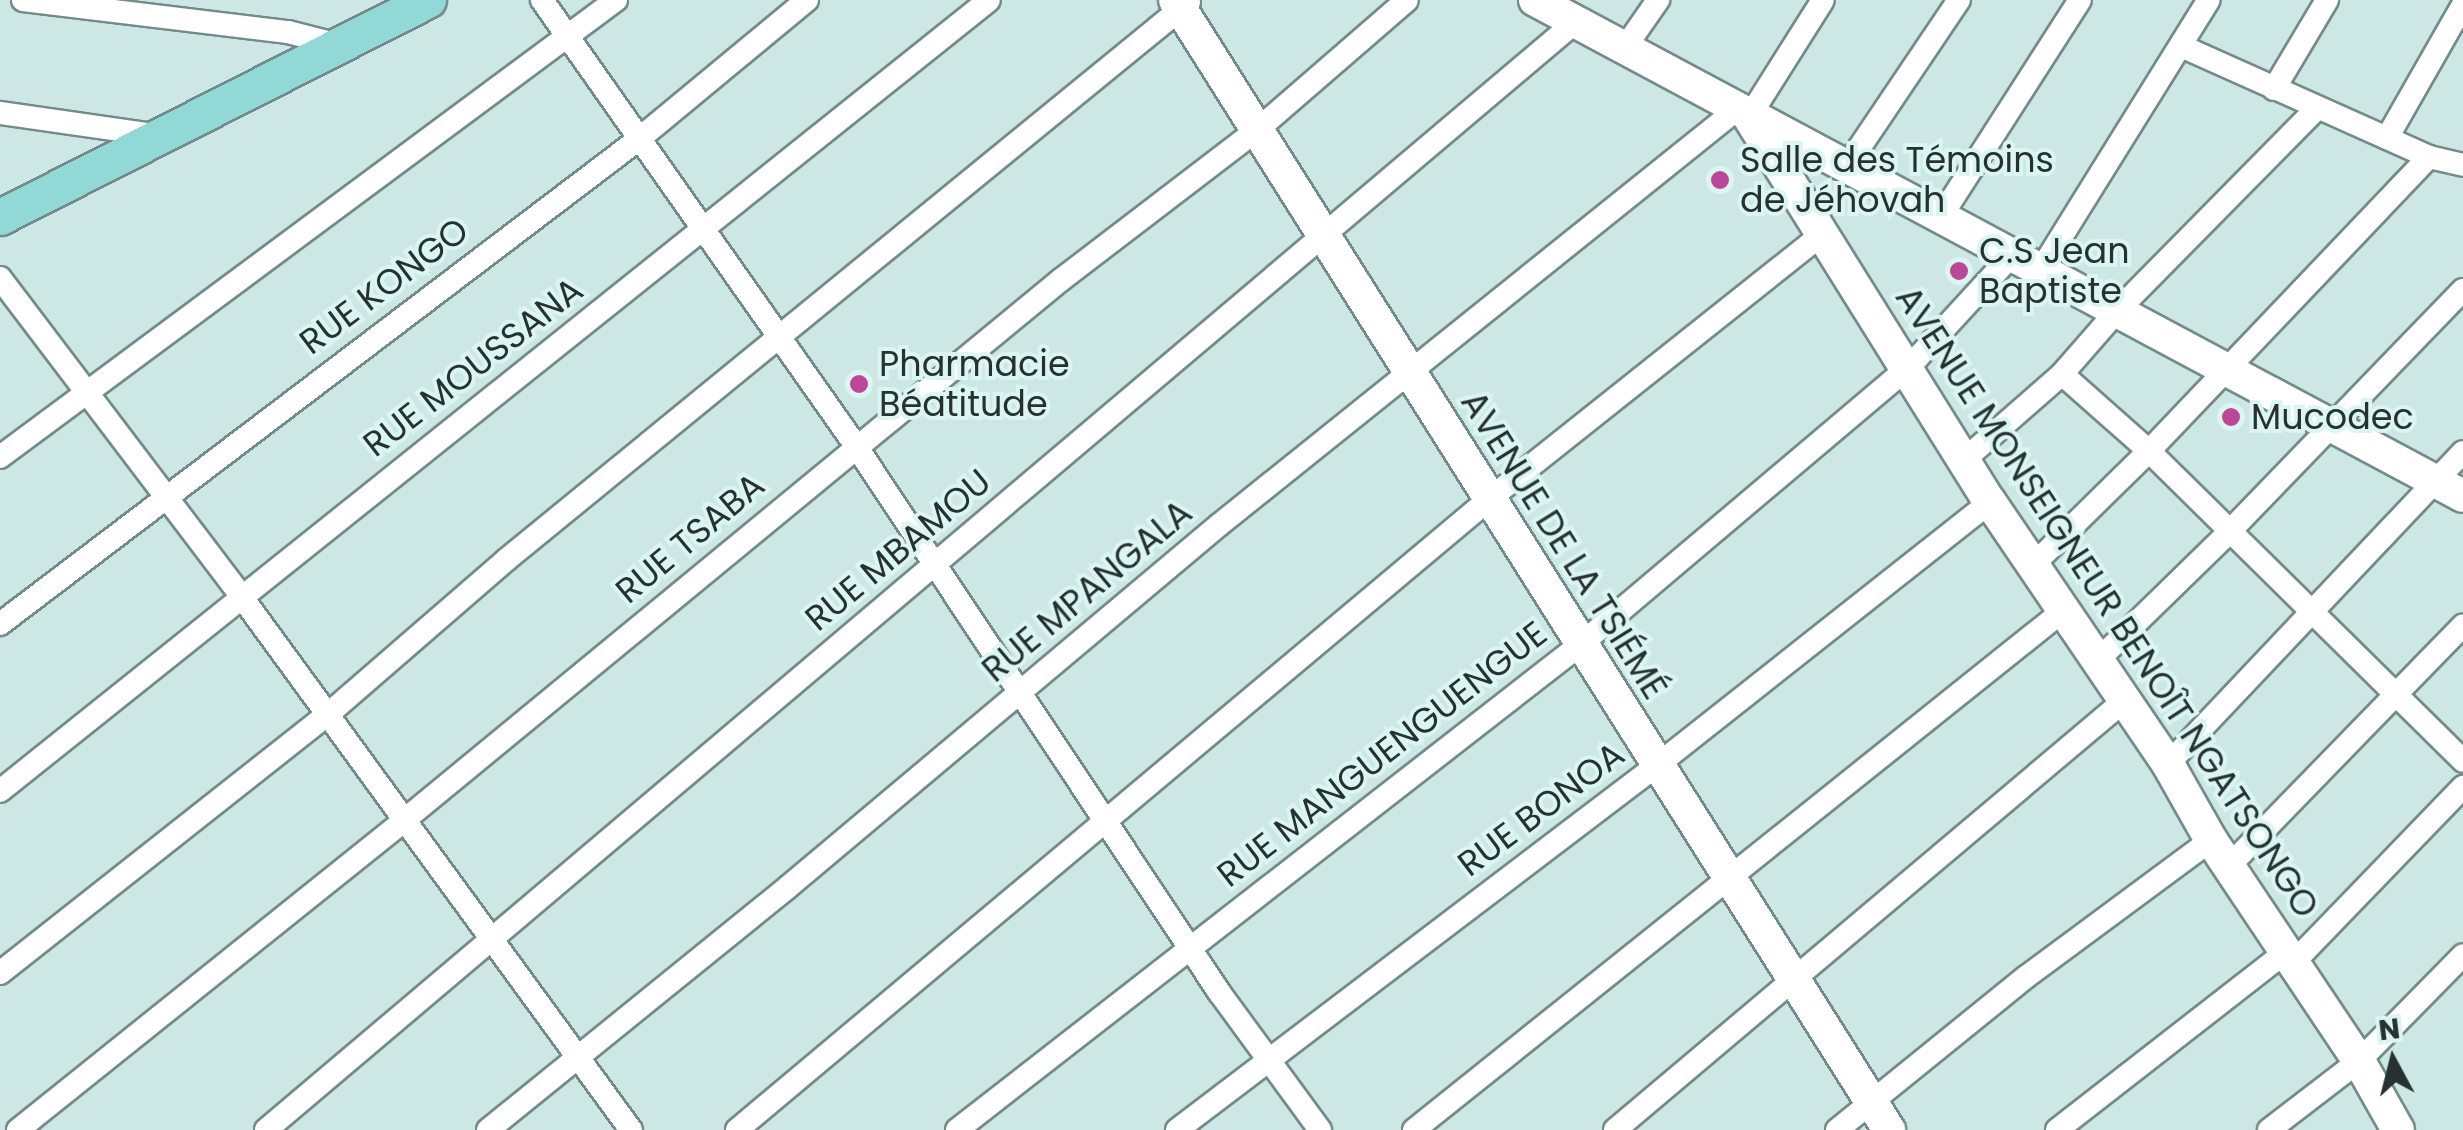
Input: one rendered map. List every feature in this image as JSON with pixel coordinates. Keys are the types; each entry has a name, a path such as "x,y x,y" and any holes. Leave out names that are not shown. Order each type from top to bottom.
{"main road":[{"path":"0,217 154,135 428,0"}],"street":[{"path":"22,0 288,32 339,45"},
{"path":"542,0 856,446 1190,949 1320,1130"},
{"path":"0,457 616,0"},
{"name":"RUE KONGO","path":"0,624 640,140 807,0"},
{"name":"RUE MOUSSANA","path":"0,790 990,0"},
{"name":"RUE TSABA","path":"18,1130 402,822 1062,279 1257,130 1407,0"},
{"path":"1535,0 2463,496"},
{"path":"1624,49 1658,0"},
{"name":"RUE MPANGALA","path":"488,1130 1022,692 1219,525 1742,113 1824,0"},
{"path":"1847,166 1959,0"},
{"path":"1940,218 2080,0"},
{"name":"RUE MANGUENGUENGUE","path":"957,1130 1581,644 1908,368 2026,263 2181,46 2209,0"},
{"path":"2274,89 2327,0"},
{"path":"0,973 326,716 506,560 779,340 1182,3"},
{"name":"AVENUE DE LA TSIÉMÉ","path":"1182,3 1409,375 1880,1116"},
{"path":"2387,138 2463,5"},
{"name":"RUE MBAMOU","path":"266,1130 493,942 693,765 936,565 1574,24"},
{"path":"2181,46 2429,157 2463,165"},
{"path":"1965,459 2062,374 2117,311 2317,108"},
{"path":"0,113 154,135"},
{"name":"AVENUE MONSEIGNEUR BENOÎT NGATSONGO","path":"1742,113 1990,502 2168,764 2220,853 2359,1062 2398,1130"},
{"path":"2034,564 2149,451 2429,157"},
{"path":"737,1130 1488,500 1822,234"},
{"path":"0,278 241,596 402,822 631,1130"},
{"path":"2098,660 2230,532 2463,290"},
{"path":"2062,374 2149,451 2463,761"},
{"path":"2168,764 2463,452"},
{"name":"RUE BONOA","path":"1176,1130 1656,766 1990,502"},
{"path":"1414,1130 2064,610"},
{"path":"1837,1130 1880,1116 2026,978 2220,853 2396,695 2463,625"},
{"path":"1615,1130 2125,700"},
{"path":"2057,1130 2289,958 2463,787"},
{"path":"2269,1130 2359,1062 2463,955"}],"place":[{"name":"Salle des Témoins de Jéhovah","path":"1720,180"},
{"name":"C.S Jean Baptiste","path":"1959,271"},
{"name":"Pharmacie Béatitude","path":"859,384"},
{"name":"Mucodec","path":"2231,417"}]}
